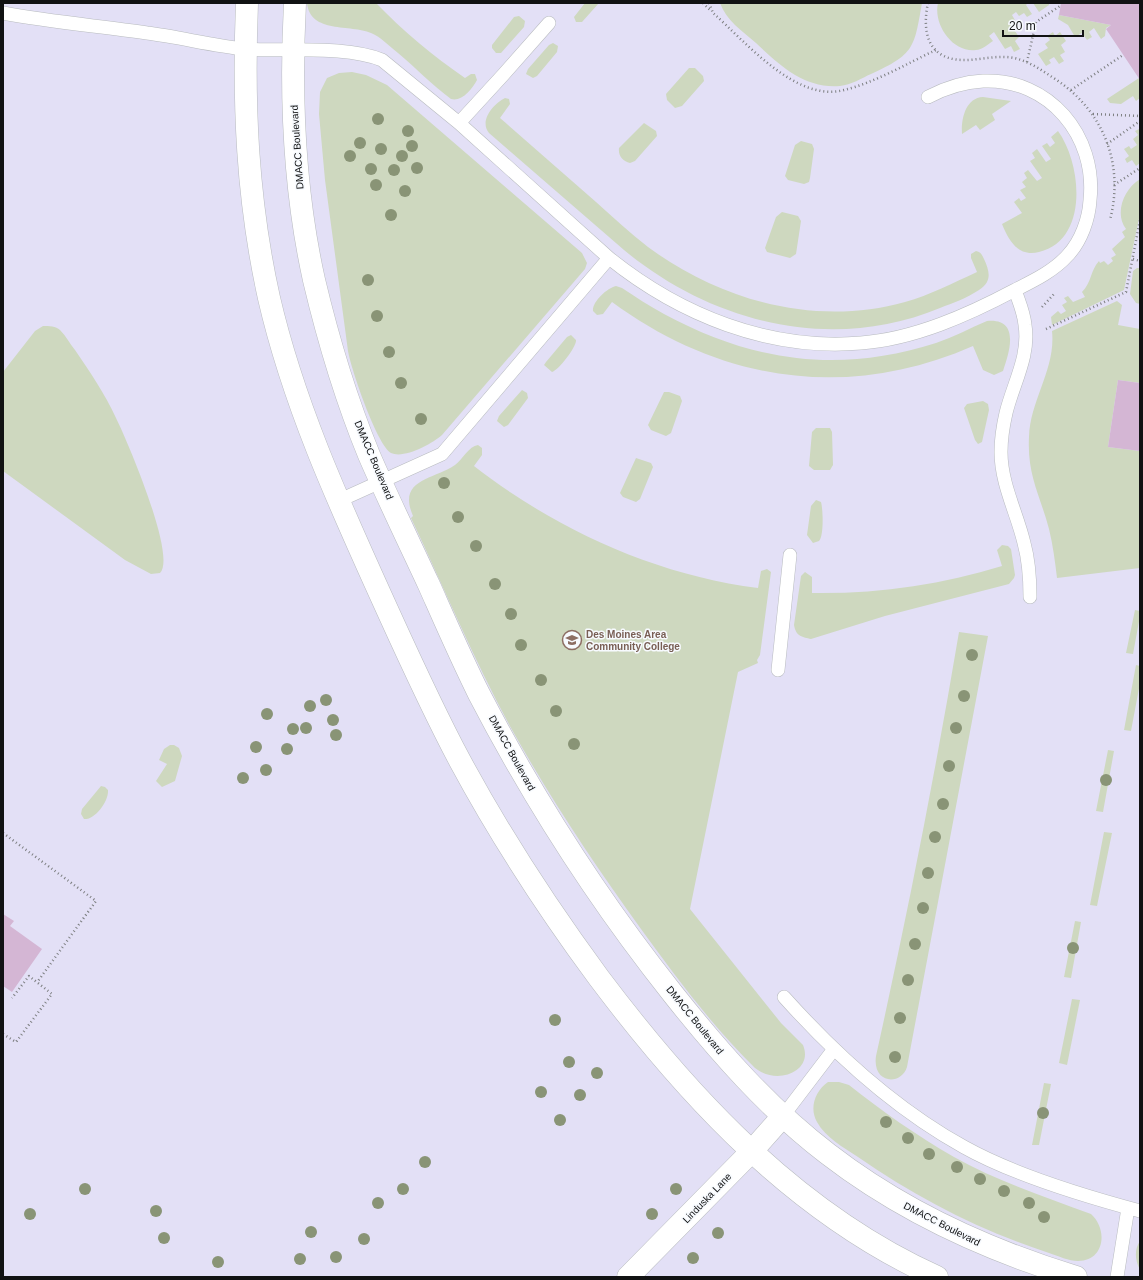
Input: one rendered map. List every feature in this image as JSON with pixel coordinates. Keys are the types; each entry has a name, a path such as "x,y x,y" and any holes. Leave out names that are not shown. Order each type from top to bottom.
{"street":[{"path":"247,3 244,106 249,173 261,259 278,335 294,387 338,501 431,704 460,762 520,864 566,933 634,1023 724,1125 751,1152 807,1198 844,1224 881,1247 937,1277"},
{"name":"DMACC Boulevard","path":"295,3 293,50 294,132 299,182 314,277 340,375 369,454 477,690 516,762 561,838 612,913 711,1042 783,1116 825,1152 852,1172 913,1210 994,1249 1076,1277"},
{"name":"Linduska Lane","path":"628,1277 751,1152 783,1116"}],"lane":[{"path":"3,13 79,25 148,33 245,49 293,50 369,55 382,60 459,124 609,258 640,282 691,310 743,331 802,343 831,345 862,344 898,337 929,328 1015,290 1042,275 1068,255 1086,224 1090,207 1091,180 1083,144 1069,120 1058,109 1037,94 1012,84 983,81 966,83 928,97"},
{"path":"459,124 549,23"},
{"path":"338,501 442,454 609,258"},
{"path":"1015,290 1023,313 1026,339 1022,362 1005,414 1001,453 1009,495 1025,544 1030,579 1030,597"},
{"path":"778,670 790,555"},
{"path":"784,997 834,1049 887,1095 964,1148 997,1164 1134,1209 1117,1277"},
{"path":"783,1116 834,1049"}],"path":[{"path":"703,3 773,68 788,78 817,90 843,91 936,50"},
{"path":"709,3 713,13"},
{"path":"1027,62 1036,22 1060,6"},
{"path":"1071,90 1123,55"},
{"path":"1092,114 1140,116"},
{"path":"1108,144 1140,121"},
{"path":"1114,185 1140,168"},
{"path":"1046,329 1124,295 1128,288 1140,220"},
{"path":"1133,259 1140,261"},
{"path":"3,833 96,901 38,981"},
{"path":"3,1034 16,1042 52,994 38,981 29,976 12,998"}],"shaded area":[{"name":"Des Moines Area Community College","path":"3,3 1140,3 1140,1277 3,1277"}],"green space":[{"path":"307,3 376,3 419,43 441,61 465,78 471,74 475,74 477,80 463,97 459,99 451,99 378,37 363,30 323,24 315,20 310,13"},
{"path":"585,3 599,3 582,22 576,22 574,17"},
{"path":"720,3 922,3 914,40 904,55 885,67 852,83 840,86 827,86 804,80 783,67 735,25 726,15"},
{"path":"938,3 1028,3 1026,5 1032,14 1027,17 1024,13 1019,16 1016,12 1012,15 1016,22 1011,25 1019,37 1015,41 1020,49 1014,52 1011,46 1005,49 994,32 989,36 993,41 985,47 978,50 967,50 952,42 941,28 938,20"},
{"path":"1033,3 1049,3 1049,5 1039,12"},
{"path":"1059,15 1111,25 1106,28 1105,36 1101,39 1094,28 1089,32 1092,37 1087,40 1082,33 1075,37 1068,25 1058,19"},
{"path":"519,16 525,21 524,27 501,53 496,53 492,48 492,45 514,17"},
{"path":"1053,32 1055,36 1060,32 1066,41 1061,45 1065,52 1060,55 1064,61 1059,64 1054,57 1049,60 1051,63 1046,66 1038,54 1048,48 1045,44 1050,40 1047,36"},
{"path":"553,43 558,46 557,52 537,76 533,78 526,74 528,69 549,45"},
{"path":"689,68 695,68 703,76 704,81 682,106 675,108 667,100 666,94"},
{"path":"352,72 366,75 387,85 582,253 587,263 585,269 442,435 418,450 403,454 391,453 385,447 365,406 350,360 325,180 319,114 320,92 327,78 339,73"},
{"path":"1139,78 1140,98 1136,101 1133,96 1121,104 1110,103 1107,99"},
{"path":"983,97 1011,101 992,114 995,120 980,130 976,125 962,134 963,116 968,105 977,98"},
{"path":"505,98 509,99 510,104 500,118 648,247 676,266 706,282 738,295 770,304 804,310 838,312 871,309 905,302 923,296 977,272 971,258 971,254 976,251 981,254 986,264 989,276 988,280 983,287 974,293 940,308 899,321 857,328 816,329 774,323 734,312 695,296 658,275 624,250 489,133 486,128 486,123 489,113 496,104"},
{"path":"644,123 656,131 657,136 635,161 630,163 627,162 620,156 619,148"},
{"path":"1139,129 1140,163 1136,166 1132,160 1127,163 1125,159 1129,156 1124,149 1129,146 1131,149 1137,145 1133,139 1138,135 1135,131"},
{"path":"1058,131 1066,145 1072,162 1076,181 1076,199 1073,217 1066,233 1055,245 1039,252 1025,252 1020,250 1011,242 1002,224 1022,213 1014,202 1019,198 1021,201 1026,198 1020,190 1026,187 1022,182 1027,178 1024,173 1028,170 1037,181 1042,178 1030,161 1035,158 1032,153 1037,149 1046,162 1051,159 1042,146 1047,143 1050,147 1055,143 1051,137"},
{"path":"801,141 812,144 814,149 809,182 804,184 788,180 785,176 795,145"},
{"path":"1140,179 1140,214 1124,290 1052,325 1051,317 1058,311 1061,314 1066,311 1062,305 1067,302 1064,298 1068,296 1073,302 1085,297 1082,292 1088,284 1099,261 1100,263 1104,261 1108,265 1113,261 1111,258 1116,255 1112,249 1125,237 1122,232 1126,229 1122,223 1122,202 1129,189"},
{"path":"782,212 798,216 801,221 796,254 790,258 767,252 765,248 776,217"},
{"path":"1140,268 1140,304 1136,303 1130,294 1133,271"},
{"path":"616,286 622,288 664,314 697,330 730,343 764,352 797,358 831,360 865,358 900,353 943,341 987,321 997,321 1004,325 1008,330 1010,337 1010,346 1003,371 994,375 983,370 973,346 926,363 879,374 833,377 786,375 741,366 697,350 654,329 612,302 603,314 597,315 593,311 593,307 597,300 608,289"},
{"path":"1117,301 1122,305 1118,325 1140,329 1140,383 1118,380 1108,447 1140,451 1140,568 1057,578 1049,529 1030,463 1030,423 1047,371 1052,345 1052,331"},
{"path":"43,326 56,328 64,335 97,383 116,418 139,472 156,523 162,545 163,563 160,573 151,574 125,560 3,471 3,372 35,331"},
{"path":"571,335 576,340 574,347 563,363 552,372 544,365 567,337"},
{"path":"522,390 527,393 528,398 508,425 504,427 497,421 499,416"},
{"path":"664,392 669,392 680,396 682,401 671,433 666,436 651,430 648,425"},
{"path":"983,401 988,404 989,410 982,442 978,444 975,440 964,408 967,404"},
{"path":"816,428 830,428 832,432 833,465 830,470 814,470 809,466 812,432"},
{"path":"478,445 482,448 482,455 474,466 505,489 538,510 572,529 608,546 644,560 720,582 758,588 761,571 767,569 771,572 760,655 757,660 758,663 738,672 690,909 781,1023 803,1045 805,1054 803,1062 791,1073 773,1076 755,1068 709,1018 681,983 589,855 541,780 511,728 484,676 411,518 413,516 409,504 410,495 413,488 420,482 455,465 469,450"},
{"path":"636,458 651,463 653,467 640,499 636,502 623,497 620,493"},
{"path":"816,500 821,502 823,516 822,534 819,541 813,543 807,535 811,506"},
{"path":"1002,545 1008,546 1011,549 1015,575 1009,584 885,616 811,639 800,636 796,632 794,625 801,576 805,572 812,577 812,593 861,592 908,587 979,573 1002,566 997,550"},
{"path":"1135,610 1140,611 1140,616 1133,654 1126,653"},
{"path":"959,632 988,636 907,1067 904,1073 899,1077 888,1079 882,1077 878,1072 876,1056 920,845"},
{"path":"1136,665 1140,666 1140,683 1131,731 1124,730"},
{"path":"170,745 174,745 179,748 182,756 175,781 162,787 156,781 167,764 159,760 164,749"},
{"path":"1108,750 1114,751 1103,812 1096,811"},
{"path":"101,786 108,790 104,804 93,816 84,819 81,814 82,809"},
{"path":"1104,832 1112,833 1097,906 1090,905"},
{"path":"1075,921 1081,922 1071,978 1064,977"},
{"path":"1072,999 1080,1000 1067,1065 1059,1063"},
{"path":"828,1082 839,1082 849,1085 913,1132 970,1166 1021,1188 1091,1214 1100,1228 1101,1243 1098,1250 1094,1256 1087,1260 1078,1261 1064,1258 1024,1244 974,1224 926,1200 880,1172 841,1146 825,1133 817,1122 814,1111 815,1100 820,1090"},
{"path":"1044,1083 1051,1084 1039,1145 1032,1145"},
{"path":"1140,1241 1140,1270 1136,1255"}],"building":[{"path":"1061,3 1140,3 1140,80 1106,29 1111,25 1059,15"},
{"path":"1118,380 1140,383 1140,451 1108,447"},
{"path":"3,914 14,921 10,926 42,949 12,992 3,986"}],"place":[{"name":"Des Moines Area Community College","path":"572,640"}]}
